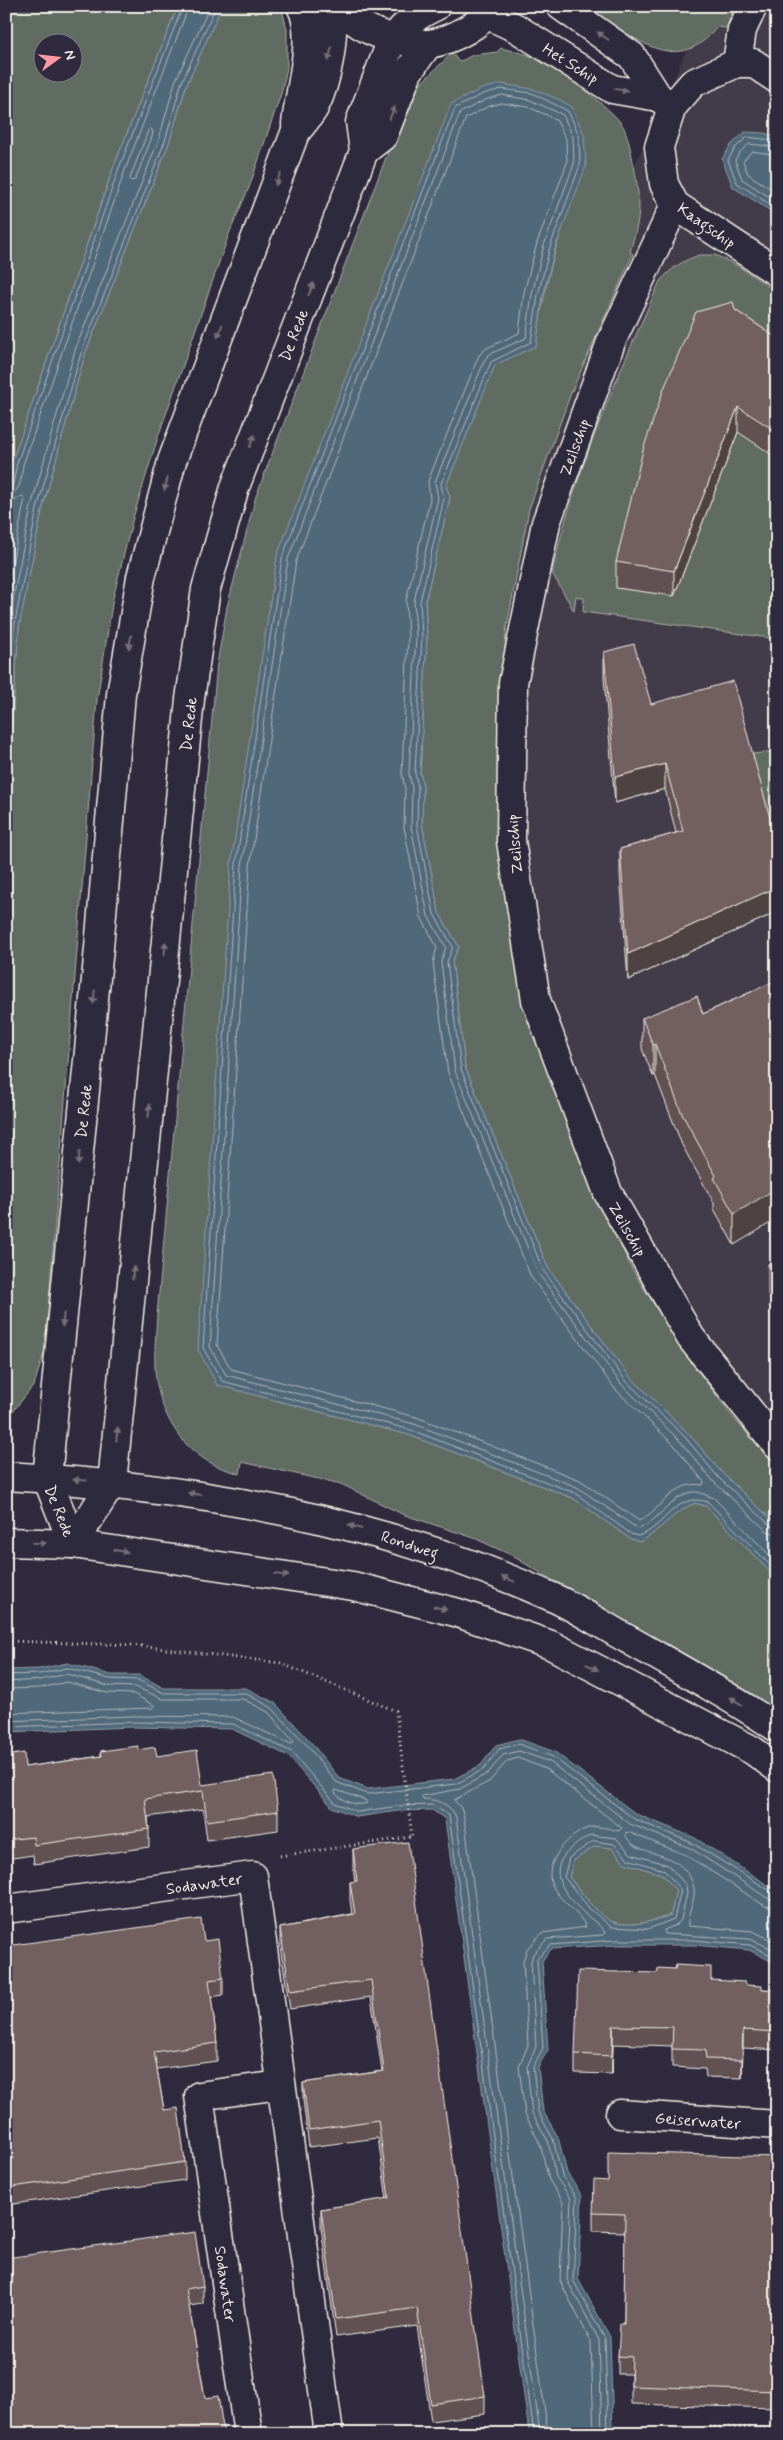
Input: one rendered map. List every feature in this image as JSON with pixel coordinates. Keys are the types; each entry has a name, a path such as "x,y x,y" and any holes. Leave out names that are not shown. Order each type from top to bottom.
{"main road":[{"name":"De Rede","path":"295,133 314,108 325,73 333,32 331,6"},
{"path":"338,6 348,17 369,30 392,39 428,44 458,34 492,11"},
{"path":"392,39 406,23 436,6"},
{"path":"561,6 632,56 665,102"},
{"path":"753,6 742,30 737,63 753,63 777,79"},
{"name":"De Rede","path":"73,1544 47,1478 99,948 121,694 141,577 172,461 295,133 308,34 303,10"},
{"name":"Het Schip","path":"492,11 612,89 665,102"},
{"name":"De Rede","path":"73,1544 112,1483 190,699 206,589 235,486 364,151 360,122 392,39"},
{"name":"De Rede","path":"364,151 383,136 408,72 428,44"},
{"name":"Kaagschip","path":"737,63 693,83 665,102 659,146 664,184 675,205 777,272"},
{"name":"Zeilschip","path":"675,205 611,342 546,523 513,683 511,841 536,1000 608,1193 691,1338 777,1445"},
{"name":"Rondweg","path":"6,1476 112,1483 216,1497 287,1510 374,1533 485,1570 553,1598 729,1696 777,1728"},
{"path":"6,1542 73,1544 353,1586 455,1612 550,1645 752,1750 777,1768"},
{"name":"Sodawater","path":"6,1909 253,1876 329,2434"},
{"name":"Sodawater","path":"248,2434 199,2096 280,2084"},
{"name":"Geiserwater","path":"620,2114 777,2125"}],"path":[{"path":"6,1641 132,1645 280,1663 396,1712 412,1837 265,1858 253,1876"},
{"path":"674,2434 708,2426 777,2428"}],"shaded area":[{"path":"6,6 178,6 114,166 12,462 6,496"},
{"path":"222,6 281,6 287,29 287,68 281,94 250,185 229,234 158,437 133,518 113,598 97,700 45,1350 34,1385 6,1420 6,801 19,627 42,510 85,354 169,143 186,86"},
{"path":"586,6 736,6 726,28 717,27 701,43 685,50 668,51 652,47 635,39"},
{"path":"706,6 777,6 777,1503 532,1143 449,691 609,223"},
{"path":"501,48 524,53 540,60 582,88 609,110 624,128 629,144 639,199 637,224 630,252 633,254 571,393 529,509 506,632 500,724 534,1024 578,1155 632,1269 683,1351 732,1416 777,1467 777,1525 723,1474 688,1433 630,1377 548,1268 465,1067 452,961 459,947 439,913 422,824 423,787 420,773 427,636 425,602 450,497 446,486 495,364 536,346 554,254 568,210 586,166 533,89 218,1385 409,1435 573,1498 629,1538 640,1542 687,1507 695,1503 706,1506 777,1579 777,1717 511,1555 474,1538 402,1514 341,1484 242,1462 240,1474 224,1469 202,1458 180,1437 172,1425 160,1397 157,1383 155,1355 157,1315 217,664 227,607 256,496 405,108 417,87 452,53 459,62 473,55 497,52"},
{"path":"699,255 715,255 738,266 777,292 777,639 583,612 584,598 576,596 574,611 552,573 561,535 598,424 660,281 678,265"},
{"path":"777,751 777,870 746,755"},
{"path":"595,1846 612,1848 625,1863 662,1874 676,1890 671,1915 635,1924 620,1924 602,1915 569,1877 573,1861"}],"water":[{"path":"178,6 222,6 186,86 169,143 85,354 42,510 19,627 6,801 6,497 12,462 114,166"},
{"path":"501,84 533,89 572,107 584,134 586,166 555,248 543,296 536,346 495,365 446,486 450,497 425,602 427,636 420,773 423,787 422,824 439,913 459,947 452,961 465,1067 548,1268 630,1377 688,1433 723,1474 777,1525 777,1579 706,1506 695,1503 687,1507 640,1542 629,1538 573,1498 409,1435 217,1385 198,1349 231,864 277,556 451,104 481,89"},
{"path":"745,132 764,133 777,137 777,215 733,187 722,159 731,145"},
{"path":"67,1663 111,1675 139,1675 164,1688 246,1688 275,1703 310,1741 339,1778 368,1789 454,1779 481,1765 496,1745 519,1739 555,1752 636,1814 695,1838 777,1891 777,1964 749,1950 694,1945 615,1945 551,1949 542,1961 548,2050 538,2067 543,2111 558,2137 567,2173 582,2196 578,2279 610,2337 613,2434 529,2432 445,1819 432,1810 398,1811 357,1817 332,1807 288,1756 232,1729 132,1727 6,1732 6,1670 39,1669","holes":["595,1846 612,1848 625,1863 662,1874 676,1890 671,1915 642,1923 619,1924 602,1915 589,1902 569,1877 573,1861"]}],"building":[{"path":"733,302 735,310 777,338 777,432 738,407 674,571 616,562 643,450 663,391 696,312"},
{"path":"634,644 651,704 733,681 777,844 777,887 628,954 620,849 683,831 665,764 615,777 604,652"},
{"path":"777,980 777,1166 775,1167 777,1170 777,1188 734,1214 714,1178 716,1176 682,1114 655,1044 653,1045 642,1018 697,996 703,1014"},
{"path":"777,1260 777,1275 768,1264"},
{"path":"138,1746 138,1750 155,1747 157,1756 197,1750 202,1785 273,1775 278,1811 207,1821 203,1791 145,1799 149,1829 34,1845 33,1837 6,1840 6,1756 24,1753 25,1767 102,1756 101,1751"},
{"path":"408,1842 485,2396 431,2404 417,2308 336,2319 321,2209 389,2198 378,2120 309,2130 303,2083 384,2071 371,1980 290,1991 280,1928 355,1914 350,1882 357,1881 353,1849"},
{"path":"201,1919 204,1941 218,1939 223,1978 209,1980 217,2043 154,2052 164,2110 178,2108 185,2162 6,2188 6,1946"},
{"path":"676,1965 711,1967 711,1980 745,1982 745,1985 762,1986 762,1989 777,1990 777,2032 743,2030 742,2060 706,2059 705,2050 672,2049 673,2027 613,2026 612,2056 575,2054 578,1971 657,1973 658,1968 675,1969"},
{"path":"608,2152 777,2157 777,2391 631,2386 632,2357 618,2356 620,2324 624,2324 625,2214 593,2213 594,2180 608,2181"},
{"path":"195,2232 203,2286 186,2289 205,2398 218,2396 224,2434 6,2434 9,2432 6,2412 6,2258"}]}
